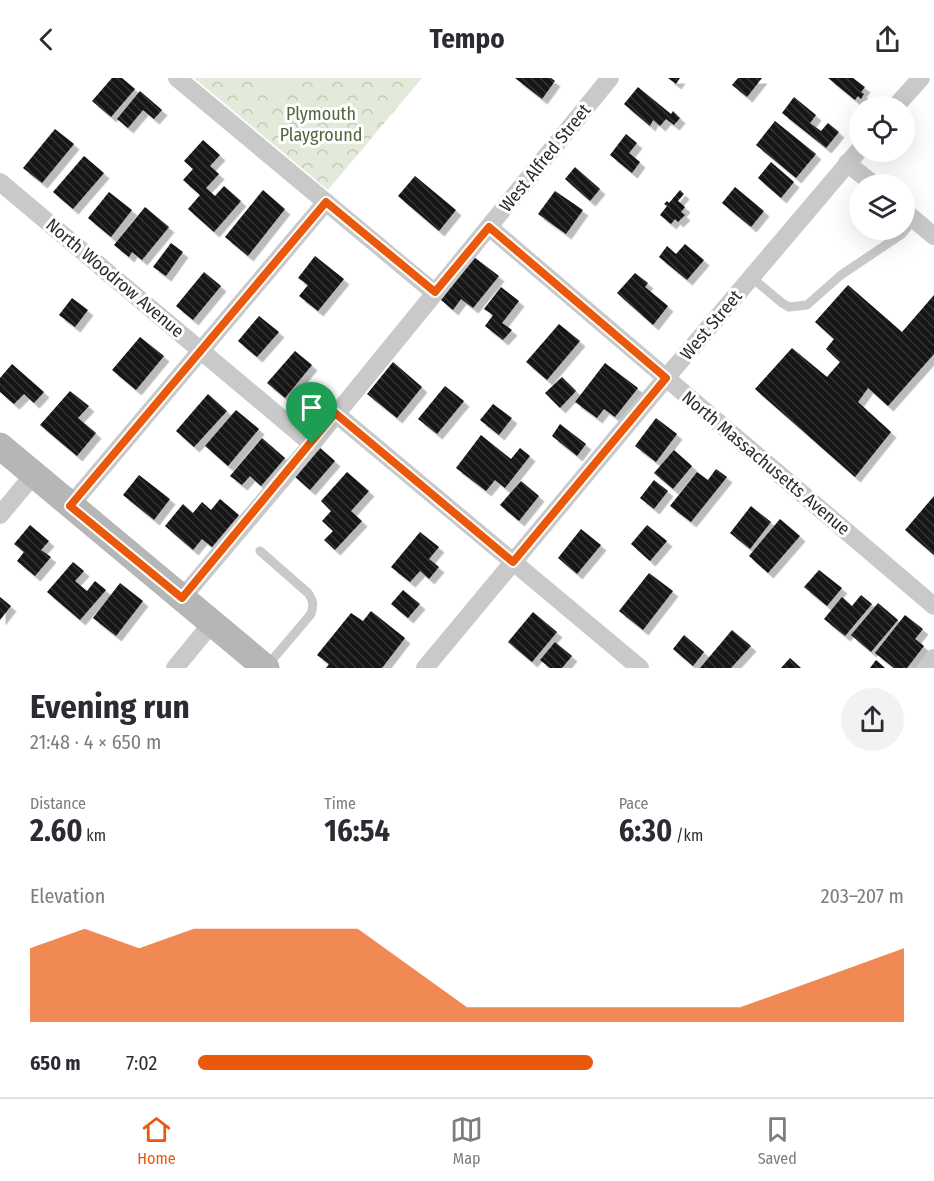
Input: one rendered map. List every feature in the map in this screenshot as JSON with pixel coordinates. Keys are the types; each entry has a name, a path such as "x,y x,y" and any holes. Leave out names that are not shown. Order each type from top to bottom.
{"street":[{"path":"177,78 435,292"},
{"name":"West Alfred Street","path":"182,598 312,444 610,78"},
{"path":"905,96 921,78"},
{"path":"847,163 861,174"},
{"name":"West Street","path":"425,668 847,163"},
{"name":"North Woodrow Avenue","path":"0,182 312,444"},
{"path":"70,506 326,202"},
{"path":"915,220 934,236"},
{"name":"North Massachusetts Avenue","path":"489,227 934,606"},
{"path":"335,413 640,668"},
{"path":"0,446 266,668"},
{"path":"0,515 34,474"},
{"path":"175,668 212,623"},
{"path":"926,668 934,658"}],"lane":[{"path":"751,277 789,307 807,305 841,275 893,240"},
{"path":"260,551 313,599 311,614 266,668"}],"green space":[{"name":"Plymouth Playground","path":"194,78 422,78 328,190"},
{"path":"252,78 305,78 282,103"}],"building":[{"path":"112,78 122,78 135,89 111,117 92,101"},
{"path":"515,78 551,78 555,81 542,99"},
{"path":"668,78 680,78 676,84"},
{"path":"738,78 762,78 747,97 732,85"},
{"path":"828,78 853,78 865,87 861,92 864,94 863,96 850,96"},
{"path":"638,87 671,114 673,111 680,118 674,125 666,119 660,126 653,120 650,126 624,104"},
{"path":"140,91 162,110 154,119 143,110 128,128 117,119"},
{"path":"794,97 816,115 810,123 821,131 828,123 839,132 826,148 782,113"},
{"path":"775,121 816,154 796,178 756,145"},
{"path":"55,129 74,144 42,183 23,168"},
{"path":"626,134 637,143 629,153 640,162 632,173 610,155"},
{"path":"203,140 220,155 210,166 219,174 206,188 215,196 224,186 241,201 214,232 188,209 200,195 183,180 193,169 184,161"},
{"path":"84,156 104,173 73,209 53,192"},
{"path":"771,162 794,182 781,198 758,178"},
{"path":"575,167 600,189 590,201 565,179"},
{"path":"415,176 456,210 439,231 398,196"},
{"path":"735,187 764,211 751,227 722,203"},
{"path":"263,190 285,209 248,256 225,237"},
{"path":"680,190 684,194 678,201 685,207 681,212 685,215 678,222 675,219 671,224 660,215 667,206 664,204 667,201 669,203"},
{"path":"555,191 583,210 566,234 538,214"},
{"path":"109,192 132,210 111,237 88,218"},
{"path":"145,207 169,227 142,260 132,252 129,257 114,245"},
{"path":"171,243 183,252 166,276 153,267"},
{"path":"685,244 704,260 687,280 659,257 667,246 676,254"},
{"path":"315,256 344,279 318,311 299,296 308,285 298,278"},
{"path":"474,257 499,276 473,308 461,299 453,310 441,300"},
{"path":"204,272 221,286 193,320 176,306"},
{"path":"635,273 648,283 645,287 668,306 653,325 617,293"},
{"path":"848,285 902,332 934,295 934,354 888,406 868,388 858,402 891,432 855,477 755,389 792,348 827,377 840,362 826,349 834,339 815,322"},
{"path":"501,287 519,301 502,323 512,330 503,340 485,326 493,315 484,309"},
{"path":"72,298 88,310 75,327 59,315"},
{"path":"259,316 279,332 257,357 238,341"},
{"path":"559,324 580,341 547,380 526,362"},
{"path":"140,337 164,356 136,390 112,370"},
{"path":"295,351 312,365 285,398 267,383"},
{"path":"393,362 422,387 397,418 367,394"},
{"path":"605,363 638,388 615,417 604,409 597,418 575,402"},
{"path":"12,364 44,392 34,403 24,394 14,404 0,392 0,378"},
{"path":"562,377 576,391 560,408 545,393"},
{"path":"445,386 464,401 437,434 418,419"},
{"path":"70,391 89,406 78,418 96,433 77,456 40,425"},
{"path":"208,394 227,411 194,447 176,431"},
{"path":"493,404 512,418 499,435 480,420"},
{"path":"236,410 259,429 228,466 205,446"},
{"path":"656,418 677,434 656,462 635,446"},
{"path":"560,424 586,444 577,456 552,436"},
{"path":"481,435 511,459 520,448 530,456 505,488 495,480 486,491 456,468"},
{"path":"262,438 285,458 261,486 250,476 242,485 230,476"},
{"path":"319,447 335,461 310,490 294,476"},
{"path":"674,450 692,466 673,489 654,473"},
{"path":"716,469 727,477 691,522 670,506 697,472 708,480"},
{"path":"347,472 369,491 351,511 362,521 335,550 324,540 333,531 322,521 331,511 321,501"},
{"path":"139,475 170,499 154,520 123,495"},
{"path":"654,480 668,491 654,509 640,498"},
{"path":"521,481 539,496 519,521 500,505"},
{"path":"934,496 934,555 905,530"},
{"path":"220,499 239,515 212,547 202,539 193,550 165,526 183,504 193,513 202,502 211,510"},
{"path":"751,506 771,522 750,549 730,533"},
{"path":"780,519 800,536 768,573 749,556"},
{"path":"30,525 49,541 41,550 51,557 35,576 17,561 24,552 14,544"},
{"path":"647,525 667,541 650,561 631,544"},
{"path":"581,529 601,545 577,574 558,558"},
{"path":"420,532 439,547 429,559 439,567 429,579 420,571 410,582 391,567"},
{"path":"73,562 84,571 75,581 87,591 95,581 106,590 80,620 47,592"},
{"path":"819,570 842,588 827,606 804,587"},
{"path":"649,573 673,591 643,630 619,611"},
{"path":"120,583 143,601 116,636 93,618"},
{"path":"403,590 420,604 408,618 391,604"},
{"path":"861,595 872,604 845,636 824,619 842,597 852,606"},
{"path":"0,597 11,606 0,620"},
{"path":"878,603 898,620 871,652 851,635"},
{"path":"371,611 405,638 382,668 326,668 329,664 317,655 351,613 363,621"},
{"path":"533,612 557,632 532,662 508,642"},
{"path":"905,615 923,629 915,639 924,646 907,668 894,668 875,653"},
{"path":"732,630 751,646 731,668 700,668"},
{"path":"684,635 704,652 693,666 673,649"},
{"path":"555,642 572,656 562,668 550,668 540,660"},
{"path":"790,658 801,668 781,668"},
{"path":"876,660 885,668 870,668"}],"route":[{"path":"326,202 435,292 489,227 666,378 513,562 335,413 312,444 182,598 70,506 326,202"}]}
